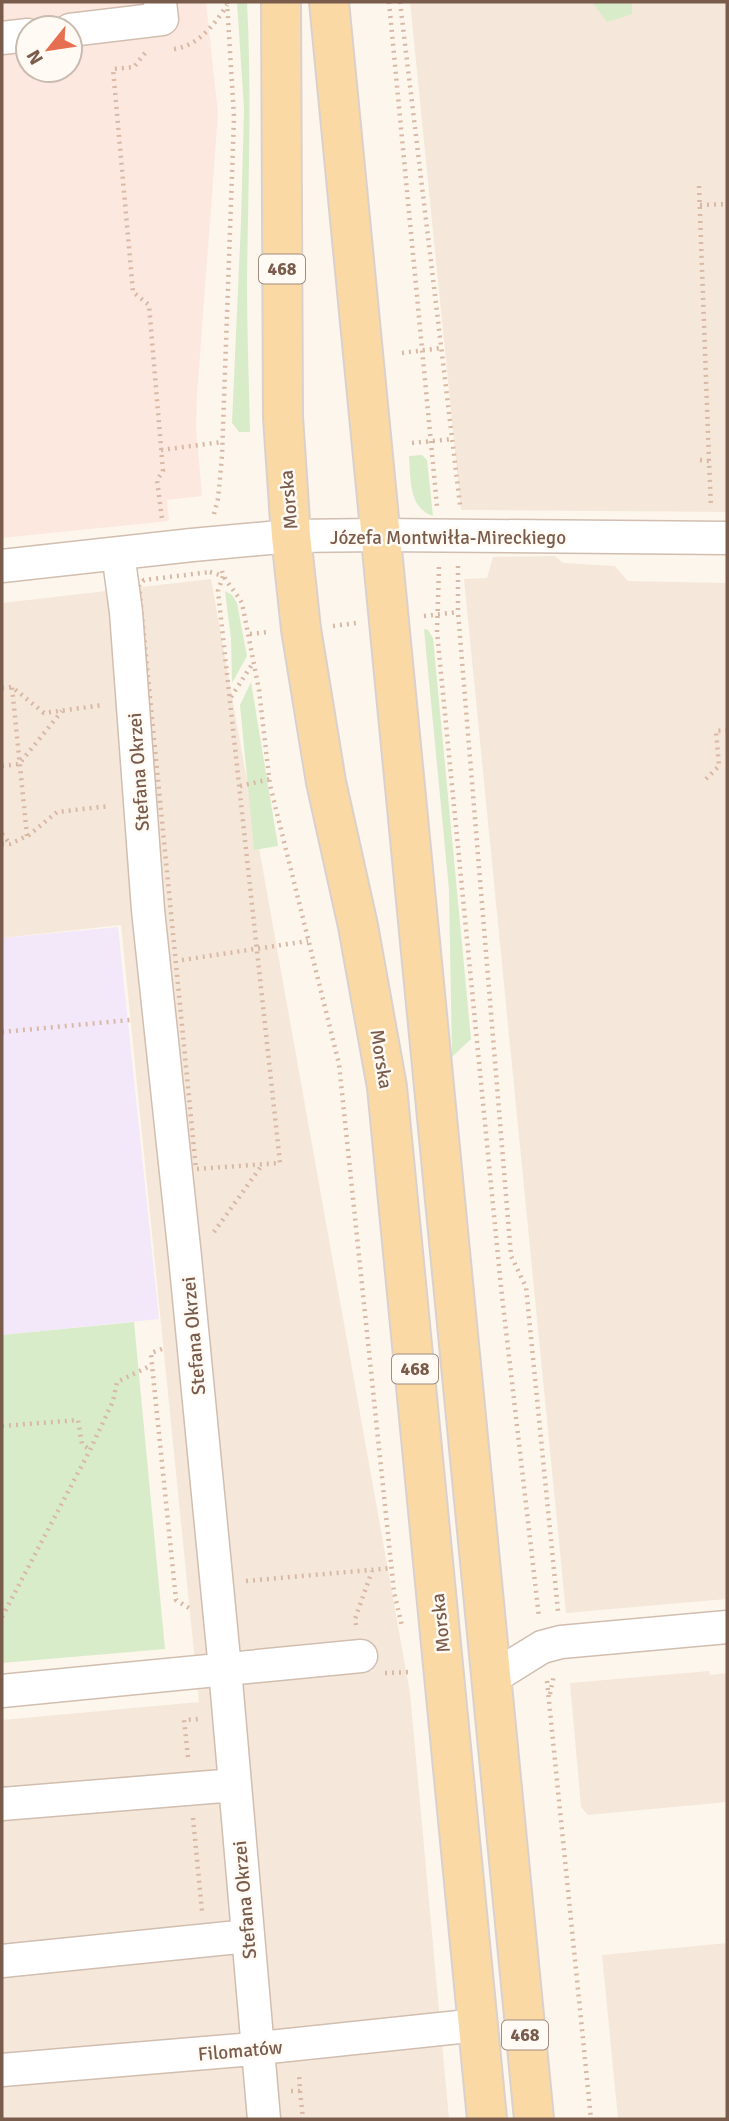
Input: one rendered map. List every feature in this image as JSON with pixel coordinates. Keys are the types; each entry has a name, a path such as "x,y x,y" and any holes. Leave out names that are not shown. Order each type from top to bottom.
{"main road":[{"name":"Morska","path":"281,2 283,417 291,536 301,629 326,782 358,926 387,1087 488,2119"},
{"name":"468","path":"329,2 534,2119"}],"street":[{"path":"84,28 162,19 160,2"},
{"name":"Józefa Montwiłła-Mireckiego","path":"2,566 291,536 719,527"},
{"name":"Stefana Okrzei","path":"118,553 165,963 184,1244 225,1669 264,2119"},
{"path":"492,1678 552,1644 727,1627"},
{"path":"2,1691 361,1656"},
{"path":"2,1804 235,1784"},
{"path":"2,1961 248,1936"},
{"name":"Filomatów","path":"2,2070 478,2025"}],"path":[{"path":"389,2 437,507"},
{"path":"400,2 460,507"},
{"path":"169,50 180,48 212,29 227,3"},
{"path":"196,1169 280,1163 259,949 218,591 223,576 213,516 218,499 222,442 234,117 227,3"},
{"path":"157,51 146,52 134,67 113,69 133,292 149,305 163,471 157,480 161,513"},
{"path":"699,186 709,460 719,527"},
{"path":"700,205 727,204"},
{"path":"402,353 441,348"},
{"path":"412,443 453,439"},
{"path":"161,450 222,442"},
{"path":"700,460 709,460"},
{"path":"439,557 437,632 501,1287 552,1644 549,1698"},
{"path":"458,559 459,626 511,1256 526,1287 552,1644 549,1698 591,2119"},
{"path":"223,576 242,603 259,690 270,779 339,1064 394,1592 403,1632"},
{"path":"144,610 165,963 197,1182"},
{"path":"230,698 254,663"},
{"path":"2,688 12,687 44,713 114,704"},
{"path":"12,687 27,836"},
{"path":"2,766 19,764 62,710"},
{"path":"706,779 719,766 716,731 727,730"},
{"path":"240,786 270,779"},
{"path":"2,844 10,844 27,836 57,812 114,806"},
{"path":"2,834 10,844"},
{"path":"165,963 308,941"},
{"path":"2,1032 136,1019"},
{"path":"2,1617 90,1450 113,1401 117,1382 152,1364 176,1600 198,1613"},
{"path":"2,1426 78,1420 82,1444 90,1450"},
{"path":"236,1582 392,1568"},
{"path":"361,1656 355,1619 372,1570"},
{"path":"391,1673 412,1671 414,1685"},
{"path":"300,2091 303,2119"}],"shaded area":[{"path":"2,2 206,2 218,114 197,396 196,427 202,496 167,500 169,521 2,538"},
{"path":"410,2 727,2 727,512 461,510"},
{"path":"555,556 563,563 615,566 628,581 727,583 727,1599 566,1613 464,579 487,578 493,557"},
{"path":"211,579 410,1693 449,2119 2,2119 2,1720 199,1702 121,925 2,938 2,603"},
{"path":"118,927 159,1319 2,1335 2,938"},
{"path":"709,1671 710,1675 727,1673 727,1802 588,1815 581,1807 570,1683"},
{"path":"727,1943 727,2119 618,2119 602,1955"}],"green space":[{"path":"237,2 247,2 250,432 239,432 232,423 244,109"},
{"path":"592,2 632,2 632,14 607,22"},
{"path":"422,455 427,460 433,516 419,506 412,491 409,456"},
{"path":"225,591 232,595 237,603 247,656 232,683 231,639"},
{"path":"424,629 428,630 433,638 471,1039 452,1057 449,890"},
{"path":"251,682 278,846 254,850 240,705"},
{"path":"134,1322 165,1649 2,1663 2,1335"}]}
